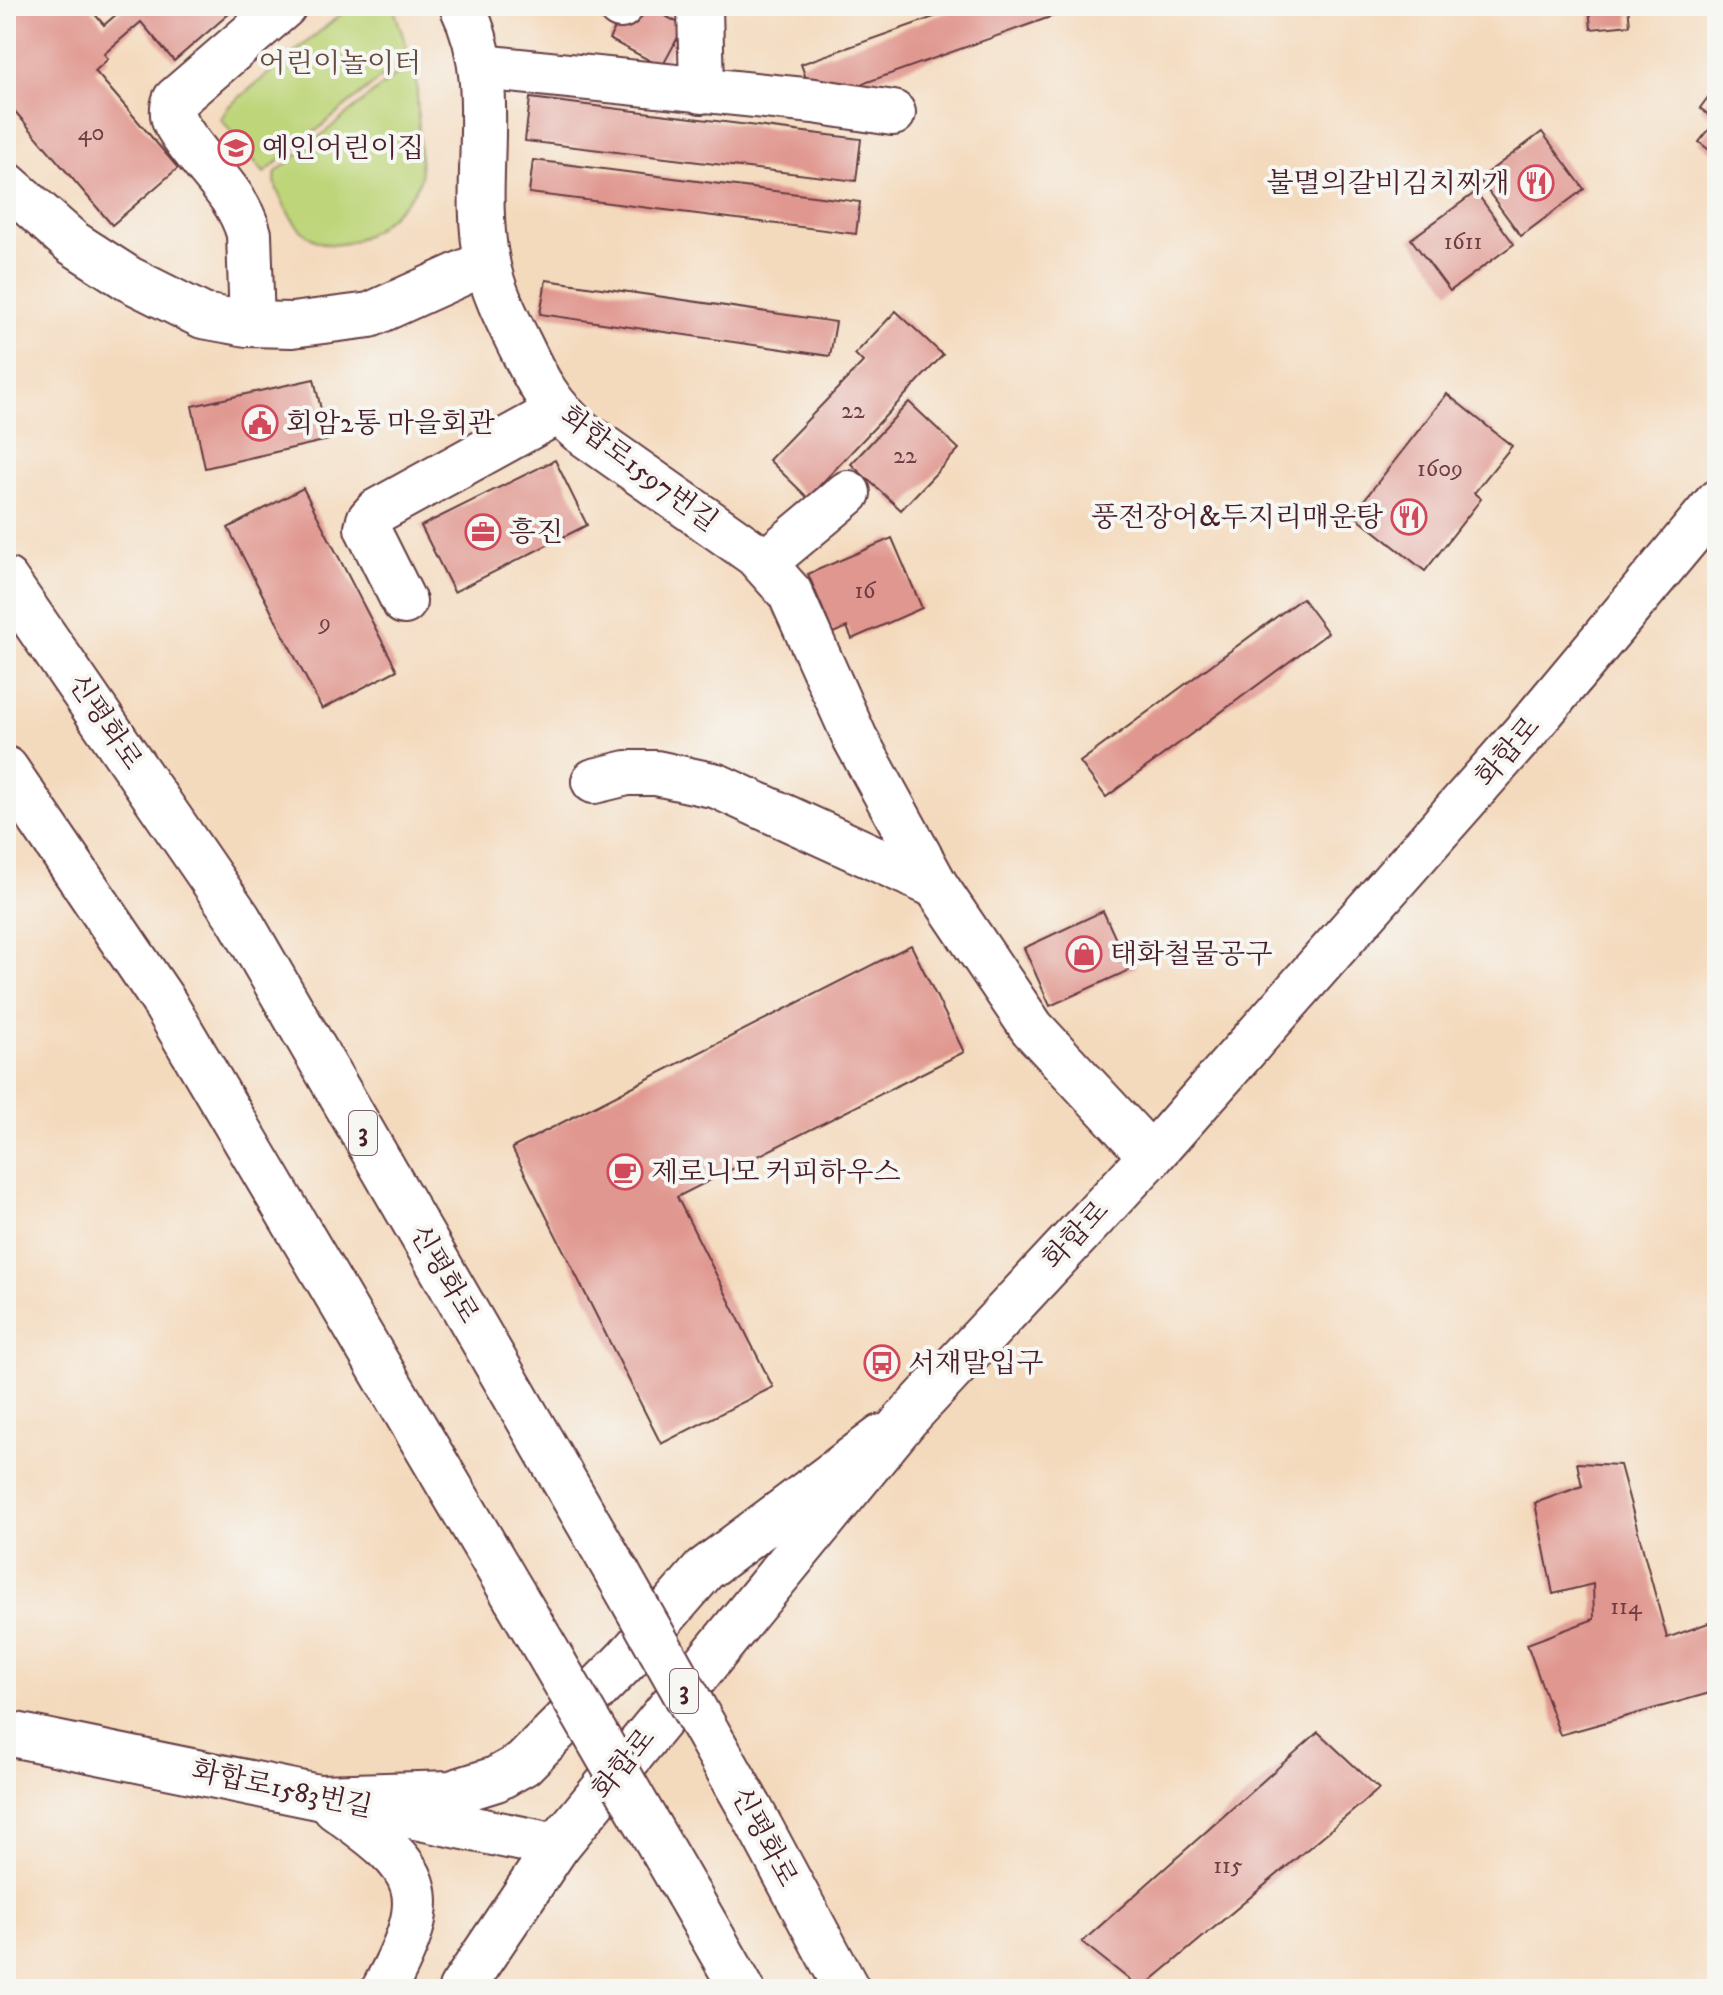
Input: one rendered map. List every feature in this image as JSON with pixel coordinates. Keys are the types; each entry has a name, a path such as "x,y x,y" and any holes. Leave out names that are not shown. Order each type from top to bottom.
{"main road":[{"path":"252,324 249,234 245,220 176,124 172,108 175,100 284,6"},
{"name":"화합로1597번길","path":"462,6 472,25 481,67 487,262 541,389 557,412 764,563 790,593 805,620 855,738 936,886 1032,1028 1151,1156"},
{"path":"700,6 702,91"},
{"path":"481,67 814,101 893,113"},
{"path":"6,184 73,243 129,279 203,316 252,324 292,325 370,315 487,262"},
{"path":"404,602 367,528 369,520 377,511 557,412"},
{"path":"764,563 848,493"},
{"name":"화합로","path":"461,1989 557,1846 906,1419 1151,1156 1525,732 1717,502"},
{"name":"신평화로","path":"6,580 239,919 618,1574 847,1989"},
{"path":"6,769 162,999 554,1663 738,1983"},
{"path":"594,781 627,773 656,773 717,786 936,886"},
{"path":"320,1797 451,1793 496,1779 523,1764 627,1659 704,1570 906,1419"},
{"name":"화합로1583번길","path":"6,1733 557,1846"},
{"path":"320,1797 381,1841 401,1863 415,1893 416,1917 404,1951 384,1989"},
{"path":"757,1825 873,1989"}],"green space":[{"name":"어린이놀이터","path":"351,6 393,6 406,45 405,58 264,173 221,119 229,106"},
{"path":"404,68 412,69 416,75 421,177 416,188 391,216 363,237 334,244 308,236 285,207 276,186 276,172"}],"building":[{"path":"6,6 88,6 104,25 126,6 238,6 174,61 141,22 104,54 108,59 95,71 178,168 112,225 6,101"},
{"path":"627,6 647,6 684,26 662,67 609,39"},
{"path":"965,6 1081,6 814,101 801,64"},
{"path":"1589,6 1628,6 1630,25 1591,29"},
{"path":"1714,89 1717,91 1717,156 1699,142 1716,121 1700,108"},
{"path":"530,98 861,139 856,181 525,141"},
{"path":"1542,132 1584,189 1521,236 1479,179"},
{"path":"533,160 860,202 856,234 529,193"},
{"path":"1476,192 1514,244 1450,291 1411,239"},
{"path":"546,280 836,322 830,356 540,314"},
{"path":"896,311 943,355 808,498 769,460 863,362 855,354"},
{"name":"회암2통 마을회관","path":"314,379 328,440 205,468 192,406"},
{"path":"1447,394 1512,446 1474,493 1481,499 1425,571 1353,514"},
{"path":"909,402 959,449 901,510 851,464"},
{"path":"555,460 587,525 454,592 421,526"},
{"path":"303,488 397,670 322,709 228,528"},
{"path":"892,538 922,608 852,639 847,627 833,633 808,574"},
{"path":"1302,598 1328,633 1106,797 1080,762"},
{"path":"1103,911 1123,955 1130,952 1136,967 1050,1006 1024,948"},
{"name":"제로니모 커피하우스","path":"911,945 964,1052 677,1197 773,1387 661,1444 512,1148"},
{"path":"1577,1463 1620,1465 1667,1638 1714,1621 1717,1691 1560,1735 1527,1644 1594,1619 1593,1584 1553,1594 1535,1503 1582,1486"},
{"path":"1318,1732 1379,1789 1141,1989 1082,1942"}],"place":[{"name":"예인어린이집","path":"236,148"},
{"name":"불멸의갈비김치찌개","path":"1536,183"},
{"name":"회암2통 마을회관","path":"260,423"},
{"name":"풍전장어&두지리매운탕","path":"1409,517"},
{"name":"흥진","path":"483,532"},
{"name":"태화철물공구","path":"1084,954"},
{"name":"제로니모 커피하우스","path":"625,1172"},
{"name":"서재말입구","path":"882,1363"}]}
